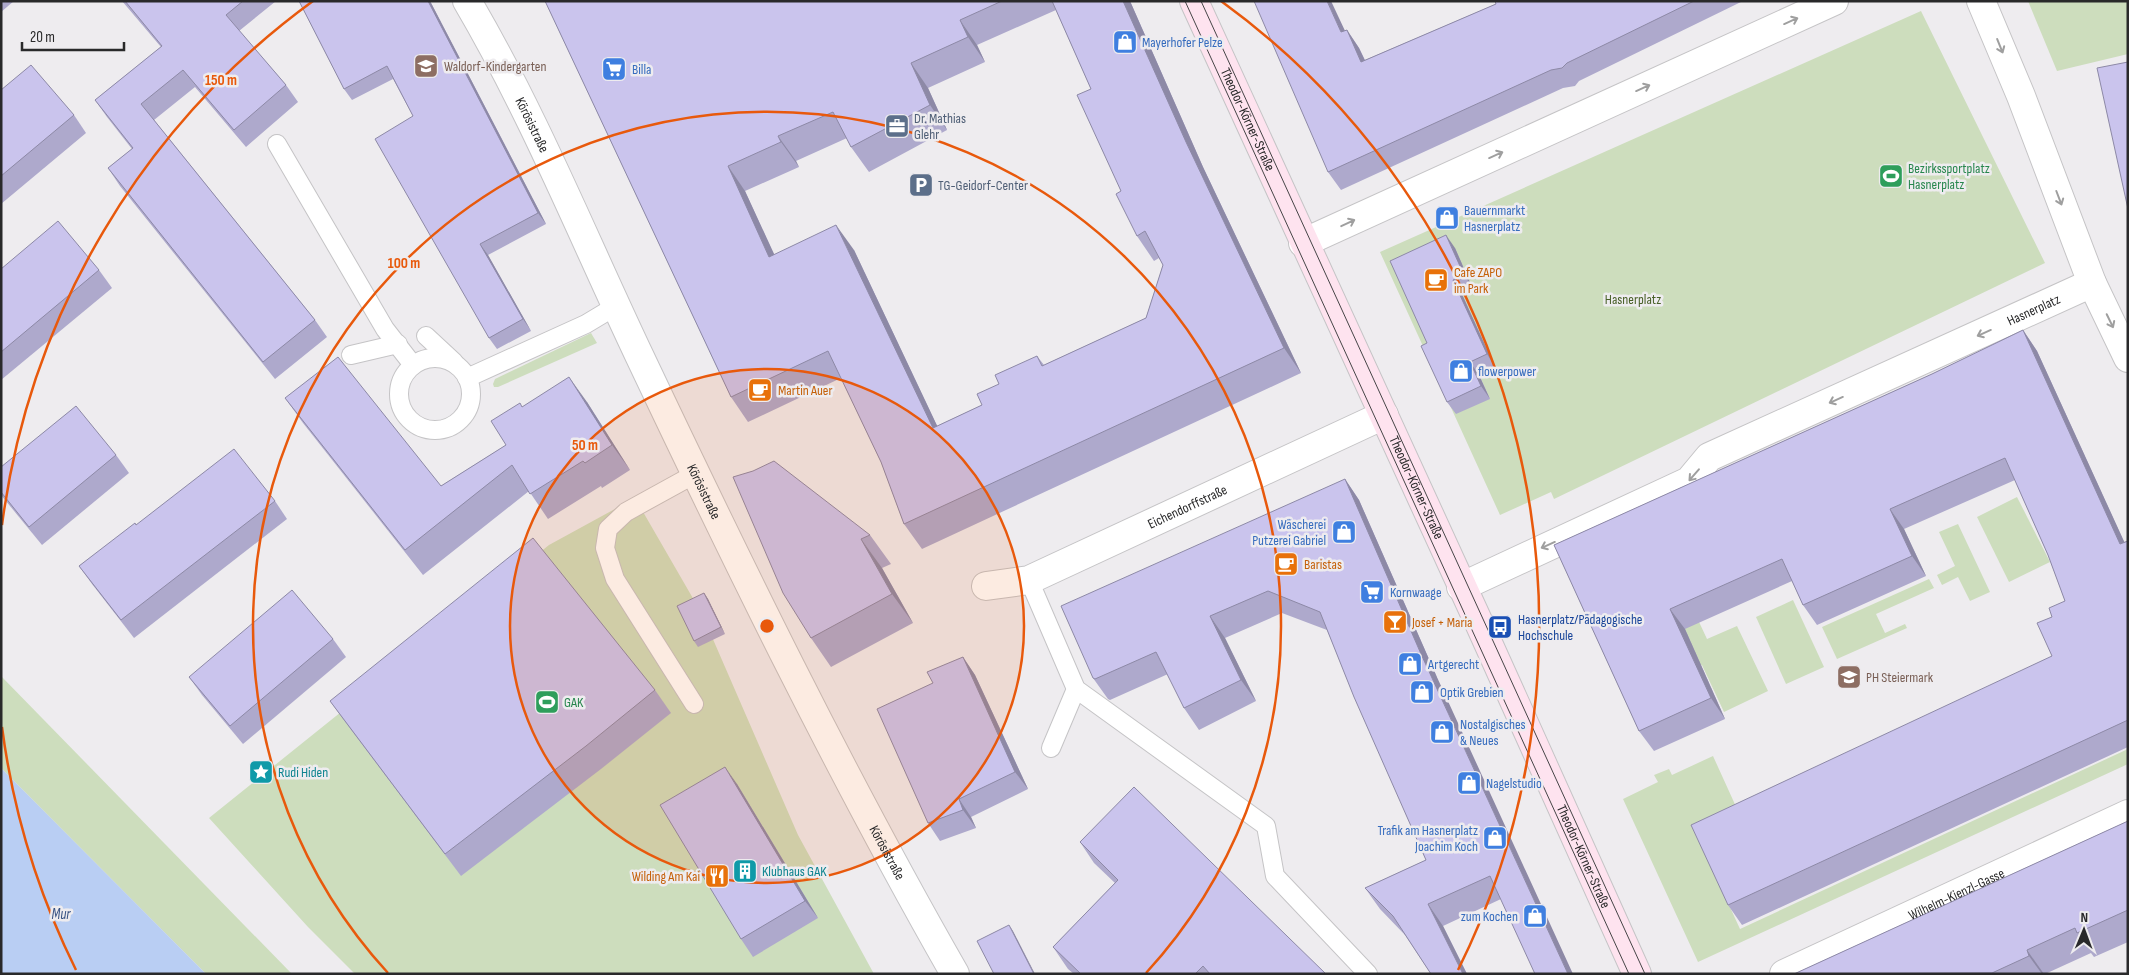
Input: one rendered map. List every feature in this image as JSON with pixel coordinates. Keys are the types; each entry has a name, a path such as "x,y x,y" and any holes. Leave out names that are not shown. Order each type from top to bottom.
{"main road":[{"name":"Theodor-Körner-Straße","path":"1194,1 1637,974"}],"street":[{"name":"Körösistraße","path":"467,1 520,99 695,474 889,857 955,974"},
{"path":"1303,243 1834,1"},
{"path":"1982,1 2092,284 2128,358"},
{"name":"Hasnerplatz","path":"1461,586 1689,481 1710,457 2092,284"},
{"name":"Eichendorffstraße","path":"986,586 1029,580 1384,415"},
{"name":"Wilhelm-Kienzl-Gasse","path":"1784,974 2128,814"}],"lane":[{"path":"277,144 386,329 413,365"},
{"path":"462,372 586,324 616,306"},
{"path":"426,336 462,372 470,388 471,400 467,411 460,420 440,430 429,430 417,425 408,418 401,408 398,396 400,384 405,373 413,365 424,359 436,358 448,360 462,372"},
{"path":"351,356 398,344"},
{"path":"694,704 615,579 605,548 608,529 626,512 695,474"},
{"path":"1029,580 1076,689 1266,826 1275,876 1368,974"},
{"path":"1052,748 1076,689"}],"green space":[{"path":"2028,1 2128,1 2128,54 2057,71"},
{"name":"Hasnerplatz","path":"1921,11 2045,263 1554,499 1551,492 1500,515 1380,252","holes":["1430,358 1495,367 1479,375 1490,399"]},
{"path":"591,333 597,343 498,387 494,387 495,379"},
{"path":"2017,497 2050,562 2009,582 1977,517"},
{"name":"GAK","path":"635,498 702,614 798,835 874,974 355,974 308,927 209,818 549,545"},
{"path":"1958,524 1990,592 1970,601 1958,577 1942,585 1937,575 1955,566 1939,532"},
{"path":"1929,579 1934,588 1876,614 1885,633 1905,624 1907,628 1837,659 1822,627"},
{"path":"1685,592 1707,639 1737,626 1768,691 1724,712 1702,665 1696,667 1665,600"},
{"path":"1793,600 1824,667 1786,684 1756,617"},
{"path":"1,676 292,974 206,974 1,768"},
{"path":"2128,749 2128,764 1698,962 1623,799 1658,782 1654,775 1669,769 1672,775 1713,756 1743,822 1701,844 1740,929"}],"water":[{"name":"Mur","path":"1,768 206,974 1,974"}],"building":[{"path":"125,1 243,1 226,15 286,85 234,130 183,70 141,104 315,320 263,362 108,168 133,148 95,100 162,46"},
{"path":"299,1 428,1 538,213 480,244 523,319 489,338 375,139 413,116 387,66 344,89"},
{"path":"545,1 1002,1 960,20 968,37 911,63 930,105 851,147 833,112 778,136 781,142 728,166 769,257 836,225 933,428 982,405 977,394 999,384 995,375 1037,356 1042,366 1146,318 1163,265 1145,231 1137,236 1116,194 1121,191 1077,95 1091,89 1052,1 1123,1 1186,142 1284,348 904,524 881,462 828,351 731,397"},
{"path":"1254,1 1327,1 1341,32 1347,30 1361,62 1496,4 1495,1 1694,1 1567,63 1562,68 1551,70 1328,172"},
{"path":"2128,62 2128,209 2097,68"},
{"path":"31,65 74,115 1,176 1,90"},
{"path":"58,221 99,270 1,352 1,269"},
{"path":"1446,235 1464,275 1453,280 1487,354 1470,362 1481,386 1447,402 1421,346 1427,343 1390,261"},
{"path":"2023,330 2120,544 2128,541 2128,720 1728,905 1691,825 2052,656 2037,623 2052,617 2049,608 2065,601 2048,555 2005,458 1890,509 1912,556 1803,605 1782,559 1670,609 1711,698 1639,731 1554,545 1932,374"},
{"path":"338,357 441,486 506,445 491,421 520,403 522,407 569,377 612,445 585,463 583,461 530,494 512,465 405,550 285,398"},
{"path":"76,406 116,455 29,527 1,492 1,467"},
{"path":"234,449 275,501 121,620 79,566 135,523 136,525"},
{"path":"774,461 870,535 861,539 892,594 811,638 783,593 733,477 753,471"},
{"path":"1345,479 1421,654 1568,974 1535,974 1490,876 1428,904 1463,974 1431,974 1393,916 1365,888 1426,860 1354,697 1320,612 1268,591 1210,616 1241,680 1184,708 1156,652 1095,679 1093,678 1061,606"},
{"path":"533,538 655,690 586,746 445,854 330,701"},
{"path":"292,590 333,639 230,726 189,677"},
{"path":"704,593 721,627 694,641 677,606"},
{"path":"963,657 1015,772 959,799 963,810 928,823 877,709 933,683 927,672"},
{"name":"Klubhaus GAK","path":"725,767 805,901 741,939 660,805"},
{"path":"1134,787 1326,974 1210,974 1203,966 1195,974 1081,974 1053,947 1118,880 1080,842"},
{"path":"2128,821 2128,910 2077,933 2075,928 2027,950 2029,956 1992,973 1794,974"},
{"path":"1009,925 1034,974 994,974 977,941"}],"tram line":[{"path":"1185,1 1629,974"},
{"path":"1201,1 1645,974"}],"place":[{"name":"Mayerhofer Pelze","path":"1125,42"},
{"name":"Waldorf-Kindergarten","path":"426,66"},
{"name":"Billa","path":"614,69"},
{"name":"Dr. Mathias Glehr","path":"897,126"},
{"name":"Bezirkssportplatz Hasnerplatz","path":"1891,176"},
{"name":"TG-Geidorf-Center","path":"921,185"},
{"name":"Bauernmarkt Hasnerplatz","path":"1447,218"},
{"name":"Cafe ZAPO im Park","path":"1436,280"},
{"name":"flowerpower","path":"1461,371"},
{"name":"Martin Auer","path":"760,390"},
{"name":"Wäscherei Putzerei Gabriel","path":"1344,532"},
{"name":"Baristas","path":"1286,564"},
{"name":"Kornwaage","path":"1372,592"},
{"name":"Josef + Maria","path":"1395,622"},
{"name":"Hasnerplatz/Pädagogische Hochschule","path":"1500,627"},
{"name":"Artgerecht","path":"1410,664"},
{"name":"PH Steiermark","path":"1849,677"},
{"name":"Optik Grebien","path":"1422,692"},
{"name":"GAK","path":"547,702"},
{"name":"Nostalgisches & Neues","path":"1442,732"},
{"name":"Rudi Hiden","path":"261,772"},
{"name":"Nagelstudio","path":"1469,783"},
{"name":"Trafik am Hasnerplatz Joachim Koch","path":"1495,838"},
{"name":"Klubhaus GAK","path":"745,871"},
{"name":"Wilding Am Kai","path":"717,876"},
{"name":"zum Kochen","path":"1535,916"}]}
